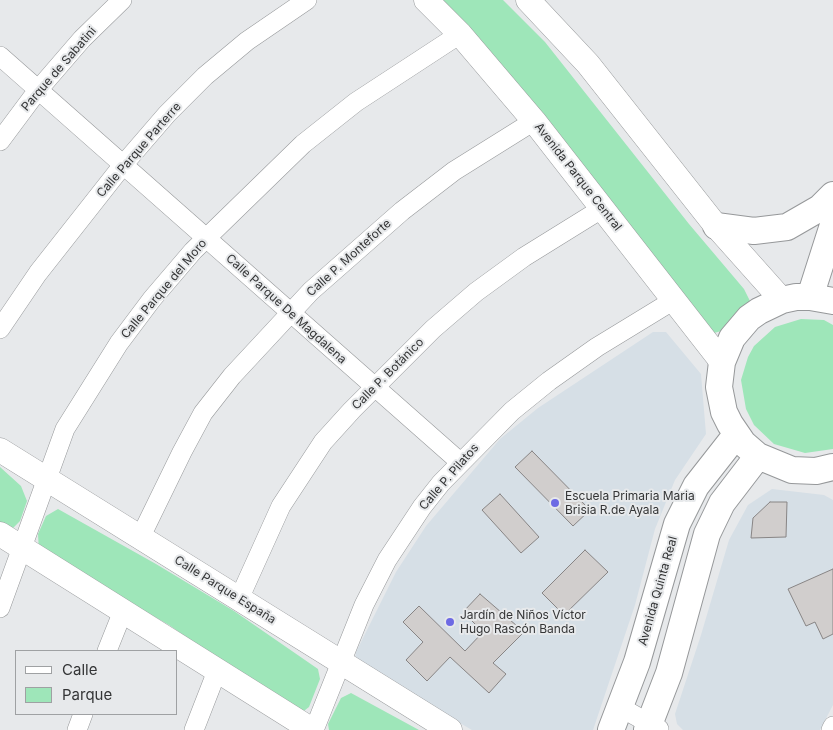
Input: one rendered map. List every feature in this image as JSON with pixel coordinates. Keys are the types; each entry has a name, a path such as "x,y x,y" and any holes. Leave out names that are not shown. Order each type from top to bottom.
{"main road":[{"path":"716,226 754,231 787,227 820,208 833,194"},
{"path":"831,470 792,470 758,456 736,435 727,418 721,400 720,387 722,362 732,338 749,318 759,310 782,300 821,299 833,225"},
{"name":"Avenida Quinta Real","path":"616,719 637,662 677,524 696,486 736,435"},
{"path":"652,728 707,534 722,503 758,456"}],"street":[{"name":"Parque de Sabatini","path":"0,140 38,90 82,39 122,0"},
{"name":"Calle Parque Parterre","path":"0,329 38,273 123,165 167,114 205,76 247,41 307,0"},
{"name":"Avenida Parque Central","path":"426,0 460,34 534,121 722,362"},
{"path":"528,0 588,64 716,226 782,300"},
{"name":"Calle Parque del Moro","path":"0,608 23,547 45,478 65,429 118,343 152,299 206,238 303,144 356,102 460,34"},
{"name":"Calle Parque De Magdalena","path":"0,56 460,462"},
{"name":"Calle P. Monteforte","path":"141,536 203,413 232,376 290,313 311,291 402,211 454,171 534,121"},
{"name":"Calle P. Botánico","path":"239,599 282,506 296,484 324,442 374,387 434,329 476,292 524,257 603,208"},
{"name":"Calle P. Pilatos","path":"313,730 342,663 364,605 387,560 422,507 460,462 512,411 549,381 597,347 674,300"},
{"name":"Calle Parque España","path":"0,450 450,730"},
{"path":"0,534 313,730"},
{"path":"107,650 123,611"},
{"path":"194,730 217,671"},
{"path":"77,730 83,715"},
{"path":"616,719 652,728"},
{"path":"831,730 833,726"}],"shaded area":[{"name":"Escuela Primaria Maria Brisia R.de Ayala","path":"653,332 666,332 701,374 706,434 675,480 655,529 635,605 593,730 472,730 355,662 356,652 396,572 426,526 500,439 538,408"},
{"path":"772,489 824,495 833,500 833,705 820,730 683,730 677,724 675,714 729,540 748,505"}],"green space":[{"path":"441,0 503,0 545,42 689,224 744,289 750,301 725,330 714,333 687,303 508,72"},
{"path":"801,319 824,320 833,325 833,449 805,453 774,444 754,425 746,409 741,380 748,357 754,346 775,327"},
{"path":"0,467 21,486 27,501 20,521 11,530 0,527"},
{"path":"58,509 156,564 234,611 318,669 320,679 309,707 300,714 289,709 169,625 39,551 38,534 46,516"},
{"path":"351,693 419,730 329,730 328,724 341,698"}],"building":[{"path":"532,451 590,510 573,526 515,467"},
{"path":"500,494 539,537 521,553 482,510"},
{"path":"770,502 787,502 786,537 751,538 753,518"},
{"path":"585,550 608,572 564,615 542,593"},
{"path":"833,569 833,634 823,639 815,622 806,626 788,589"},
{"path":"480,594 524,632 493,663 506,674 489,693 450,657 427,681 406,660 423,642 403,622 419,606 465,651 483,632 463,612"}],"place":[{"name":"Escuela Primaria Maria Brisia R.de Ayala","path":"555,503"},
{"name":"Jardín de Niños Víctor Hugo Rascón Banda","path":"450,622"}]}
